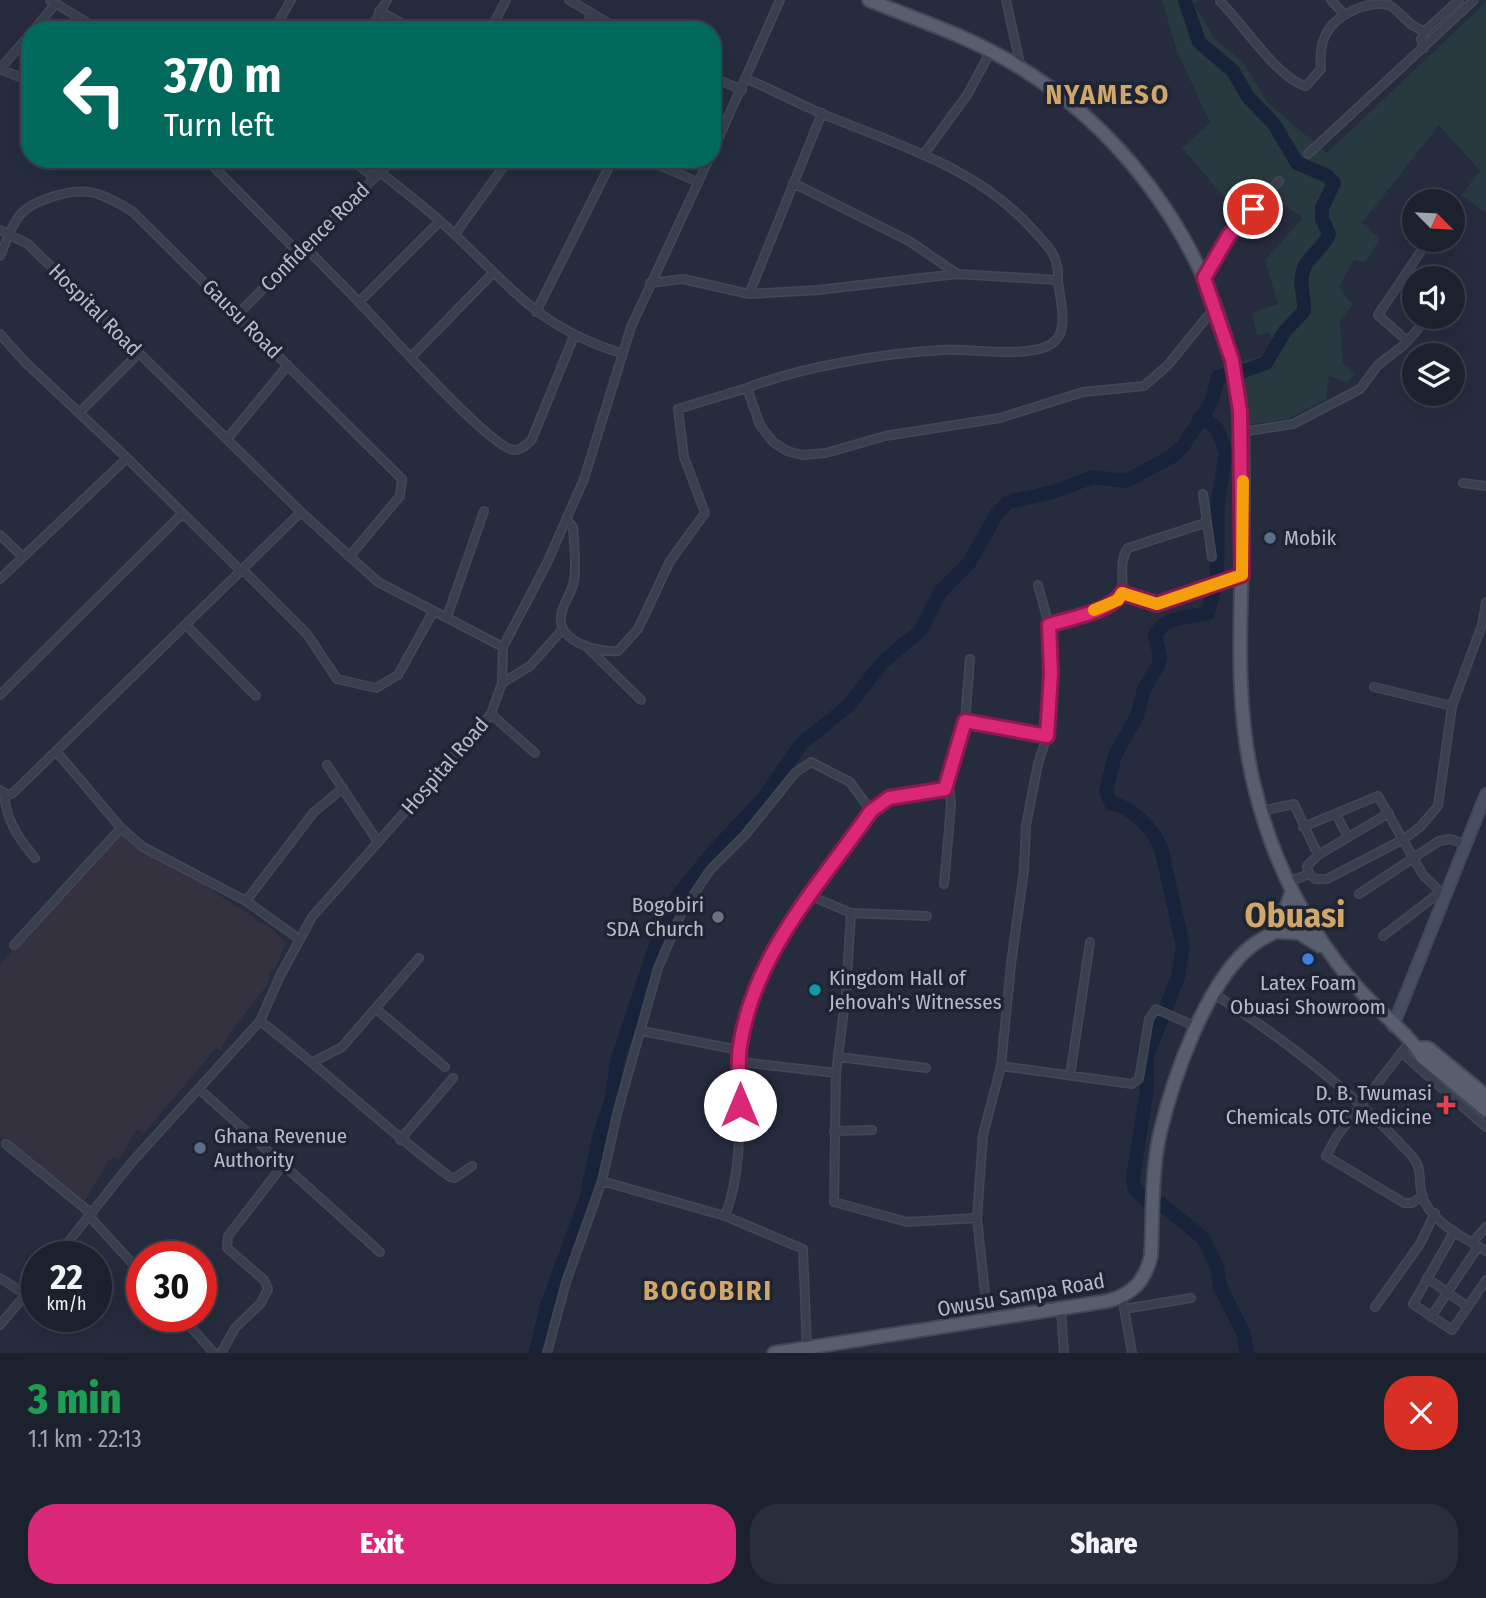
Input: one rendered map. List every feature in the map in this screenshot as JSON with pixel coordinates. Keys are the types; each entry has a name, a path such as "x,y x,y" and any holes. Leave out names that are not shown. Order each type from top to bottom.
{"main road":[{"path":"869,0 991,51 1021,68 1082,112 1121,150 1161,203 1204,278 1232,360 1242,432 1243,710 1251,769 1262,811 1290,887 1327,951 1393,1026 1415,1044 1423,1057 1486,1110"},
{"path":"1290,887 1275,931 1299,933 1327,951"},
{"name":"Owusu Sampa Road","path":"774,1353 813,1350 1061,1309 1123,1303 1148,1270 1160,1134 1197,1027 1213,993 1236,960 1275,931 1306,918"},
{"path":"1415,1044 1428,1048 1486,1096"}],"street":[{"path":"279,0 290,2 279,21"},
{"path":"374,21 387,0"},
{"path":"495,21 506,0"},
{"path":"569,0 605,21"},
{"path":"721,134 780,0"},
{"path":"1006,0 1021,68"},
{"path":"1331,0 1345,15"},
{"path":"1424,48 1421,40 1425,31 1459,0"},
{"path":"1308,154 1474,0"},
{"path":"1220,1 1242,23 1260,50 1306,86 1321,69 1320,52 1328,29 1361,4 1376,1 1391,6 1413,27 1425,31"},
{"path":"40,21 53,2 84,21"},
{"path":"379,11 397,21"},
{"path":"588,21 592,13"},
{"path":"21,45 1,69 21,77"},
{"path":"924,154 968,95 991,51"},
{"path":"566,519 573,527 575,579 560,617 563,629 569,637 586,646 607,652 618,651 626,646 650,607 679,546 705,513 684,457 678,409 784,375 842,363 942,350 1016,351 1046,346 1061,334 1058,261 1017,213 980,184 924,154 747,79"},
{"path":"721,81 742,90"},
{"path":"749,294 822,113"},
{"path":"216,168 359,302 478,427 506,448 514,450 528,444 536,433 574,335"},
{"path":"365,168 440,221 492,274 536,313 574,335 621,353"},
{"name":"Confidence Road","path":"237,315 385,168"},
{"path":"454,234 502,168"},
{"path":"536,313 608,168"},
{"path":"666,168 698,182"},
{"path":"503,647 523,613 584,479 621,353 650,283 705,168"},
{"path":"1204,278 1229,235 1279,181"},
{"path":"793,184 909,241 957,274"},
{"name":"Gausu Road","path":"0,256 20,215 38,202 78,190 103,195 133,212 402,479 400,496 349,557"},
{"path":"359,302 440,221"},
{"name":"Hospital Road","path":"0,230 28,244 301,512 378,582 503,647 502,683 491,714 312,917 260,1021 132,1162 70,1241"},
{"path":"1406,340 1378,315 1420,252"},
{"path":"412,356 492,274"},
{"path":"650,283 683,279 749,294 818,290 957,274 1058,280"},
{"path":"747,388 760,425 773,442 802,456 826,453 885,436 1000,418 1083,393 1144,386 1168,365 1215,307"},
{"path":"1242,432 1293,424 1340,400 1362,387 1378,365 1417,329"},
{"path":"0,334 24,361 80,412 307,634 337,679 376,688 398,675 433,612"},
{"path":"80,412 138,354"},
{"path":"228,439 288,365"},
{"path":"0,579 127,458"},
{"path":"1463,482 1486,486"},
{"path":"1203,494 1205,523 1212,557"},
{"path":"447,617 484,511"},
{"path":"35,858 18,838 9,819 2,792 13,793 301,512"},
{"path":"0,695 182,514"},
{"path":"1049,625 1118,600 1122,593 1121,565 1128,548 1205,523"},
{"path":"0,535 23,556"},
{"path":"1122,593 1157,604 1242,575"},
{"path":"988,1321 977,1218 983,1135 1001,1066 1027,825 1038,764 1047,736 1051,674 1049,625 1038,585"},
{"path":"1389,813 1318,855 1307,866 1309,874 1315,879 1327,879 1404,839 1420,827 1438,806 1452,706 1482,625 1486,602"},
{"path":"186,625 256,696"},
{"path":"502,683 530,666 563,629"},
{"path":"586,646 641,700"},
{"path":"944,884 951,806 949,784 965,721 970,659"},
{"path":"1374,687 1452,706"},
{"path":"491,714 536,753"},
{"path":"965,721 1047,736"},
{"path":"56,751 121,828 143,847 246,901 299,939"},
{"path":"547,1353 566,1282 602,1181 618,1110 658,968 682,912 710,870 745,835 805,764 815,763 850,782 871,811"},
{"path":"327,765 378,842"},
{"path":"725,1216 735,1182 739,1049 758,979 785,928 871,811 889,798 937,792 949,784"},
{"path":"246,901 314,812 343,788"},
{"path":"1393,1026 1442,895 1484,806 1486,794"},
{"path":"1303,827 1378,796 1423,875 1442,895"},
{"path":"1262,811 1294,804 1318,855"},
{"path":"1336,814 1348,837"},
{"path":"14,945 121,828"},
{"path":"1359,894 1445,839 1467,845"},
{"path":"1290,887 1309,874"},
{"path":"1382,936 1442,895"},
{"path":"811,896 851,913 927,916"},
{"path":"851,913 836,1073 834,1202 907,1222 977,1218"},
{"path":"1070,1076 1090,942"},
{"path":"313,1062 342,1047 419,958"},
{"path":"1213,993 1309,1059 1361,1107 1418,1163 1422,1173 1423,1196 1435,1213 1454,1232 1479,1247"},
{"path":"376,1009 445,1067"},
{"path":"1001,1066 1132,1084 1138,1081 1149,1019 1156,1009 1197,1027"},
{"path":"260,1021 313,1062 400,1140 450,1177 455,1178 472,1166"},
{"path":"642,1031 739,1049"},
{"path":"1415,1044 1402,1053 1326,1152 1328,1159 1404,1203 1412,1203 1423,1196"},
{"path":"1402,1053 1486,1127"},
{"path":"839,1056 926,1068"},
{"path":"740,1062 836,1073"},
{"path":"400,1140 453,1078"},
{"path":"199,1089 380,1252"},
{"path":"834,1131 872,1130"},
{"path":"6,1144 91,1216 126,1255"},
{"path":"221,1353 235,1328 261,1303 268,1289 264,1280 227,1248 228,1236 283,1165"},
{"path":"602,1181 725,1216 803,1249 813,1350"},
{"path":"1375,1307 1420,1244 1435,1213"},
{"path":"1430,1317 1479,1247 1486,1227"},
{"path":"1454,1232 1413,1302 1452,1331 1486,1280"},
{"path":"0,1278 21,1291"},
{"path":"1427,1278 1468,1307"},
{"path":"1132,1353 1123,1303 1191,1298"},
{"path":"0,1325 21,1299"},
{"path":"1061,1309 1064,1353"},
{"path":"195,1332 214,1353"}],"shaded area":[{"path":"1162,0 1197,0 1194,4 1214,38 1243,62 1269,104 1327,153 1486,2 1486,213 1465,198 1465,190 1480,171 1439,125 1362,223 1380,239 1365,262 1354,260 1339,287 1353,305 1340,320 1343,363 1355,373 1347,383 1329,376 1326,399 1288,419 1246,425 1239,362 1268,354 1273,343 1269,332 1257,336 1252,312 1278,304 1265,260 1303,218 1260,188 1237,212 1182,148 1210,123 1177,51"},
{"path":"120,832 139,848 195,879 273,930 286,943 275,968 271,970 268,984 228,1035 221,1050 216,1048 144,1133 137,1129 118,1161 115,1157 108,1161 85,1201 0,1137 0,964"}],"waterway":[{"path":"1185,0 1199,42 1233,71 1248,97 1274,124 1297,163 1327,176 1334,183 1322,208 1322,219 1329,234 1303,272 1301,283 1304,311 1285,331 1266,363 1241,372"},
{"path":"536,1352 547,1305 586,1200 600,1133 611,1102 617,1062 664,921 676,898 711,854 762,800 801,744 848,706 883,662 921,630 940,592 969,563 996,515 1008,502 1053,492 1093,477 1126,481 1171,457 1183,446 1204,414 1212,400 1218,377 1225,375"},
{"path":"1199,419 1208,421 1217,429 1226,453 1218,501 1217,577"},
{"path":"1147,1201 1134,1188 1133,1179 1147,1089 1147,1056 1178,977 1183,946 1161,848 1147,826 1127,809 1111,803 1106,791 1115,755 1137,716 1144,689 1158,666 1160,657 1155,635 1172,621 1208,613 1214,589"},
{"path":"1160,1203 1203,1238 1217,1267 1220,1287 1243,1332 1247,1353"}],"slow traffic":[{"path":"1094,610 1118,600 1122,593 1146,603 1157,604 1242,575 1243,481"}],"place":[{"name":"Mobik","path":"1270,538"},
{"name":"Bogobiri SDA Church","path":"718,917"},
{"name":"Latex Foam Obuasi Showroom","path":"1308,959"},
{"name":"Kingdom Hall of Jehovah's Witnesses","path":"815,990"},
{"name":"D. B. Twumasi Chemicals OTC Medicine","path":"1446,1105"},
{"name":"Ghana Revenue Authority","path":"200,1148"}],"district":[{"name":"NYAMESO","path":"1108,94"},
{"name":"Obuasi","path":"1295,915"},
{"name":"BOGOBIRI","path":"708,1290"}],"route":[{"path":"740,1105 739,1049 753,991 785,928 871,811 889,798 945,789 949,784 965,721 1047,736 1051,674 1049,625 1107,606 1118,600 1122,593 1146,603 1157,604 1242,575 1240,411 1232,360 1204,278 1229,235 1253,209"}]}
